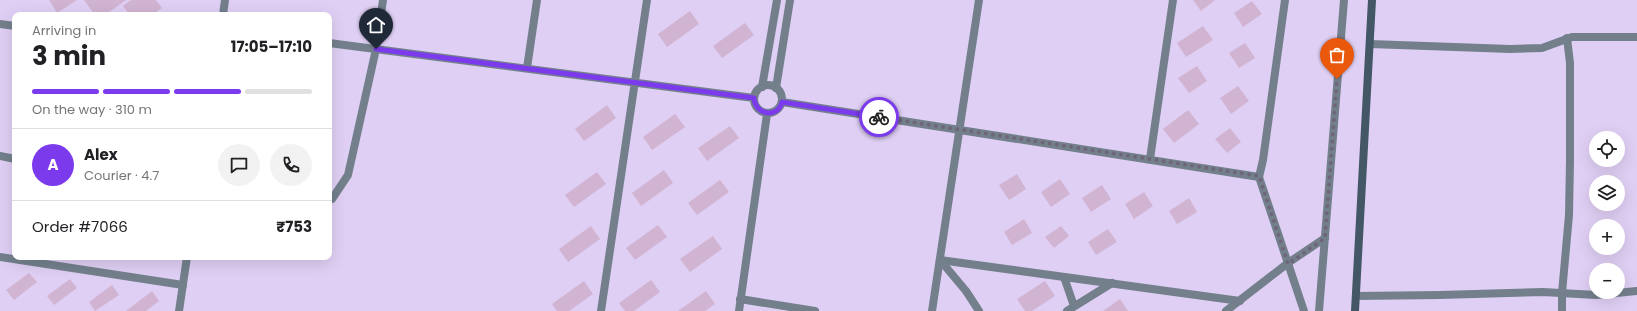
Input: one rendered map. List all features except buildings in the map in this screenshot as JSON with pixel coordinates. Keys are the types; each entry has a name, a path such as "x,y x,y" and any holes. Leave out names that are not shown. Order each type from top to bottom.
{"street":[{"path":"223,12 225,0"},
{"path":"332,198 348,175 376,49 383,0"},
{"path":"527,68 537,0"},
{"path":"602,311 647,0"},
{"path":"762,87 777,0"},
{"path":"776,88 790,0"},
{"path":"932,311 979,0"},
{"path":"1150,159 1173,0"},
{"path":"1285,0 1263,160 1259,176 1304,311"},
{"path":"1319,311 1344,0"},
{"path":"1355,311 1372,0"},
{"path":"0,24 12,26"},
{"path":"1370,44 1510,49 1542,48 1567,38 1637,37"},
{"path":"1562,311 1562,293 1569,215 1570,168 1570,63 1567,38"},
{"path":"332,43 754,98"},
{"path":"766,85 776,88 780,91 782,102 781,107 775,112 767,114 759,111 754,104 754,98 758,89 766,85"},
{"path":"782,102 1259,176"},
{"path":"739,311 767,114"},
{"path":"0,156 12,158"},
{"path":"1226,311 1325,238"},
{"path":"0,257 12,259"},
{"path":"20,260 183,285"},
{"path":"179,311 187,260"},
{"path":"940,260 1240,301"},
{"path":"940,260 966,291 979,311"},
{"path":"1064,277 1070,308 1112,283"},
{"path":"1356,296 1543,292 1596,295 1637,291"},
{"path":"740,298 815,311"}],"way so far":[{"path":"879,117 1259,176 1288,264 1325,238 1337,79"}],"route":[{"path":"376,49 754,98 754,104 759,111 767,114 775,112 781,107 782,102 879,117"}]}
